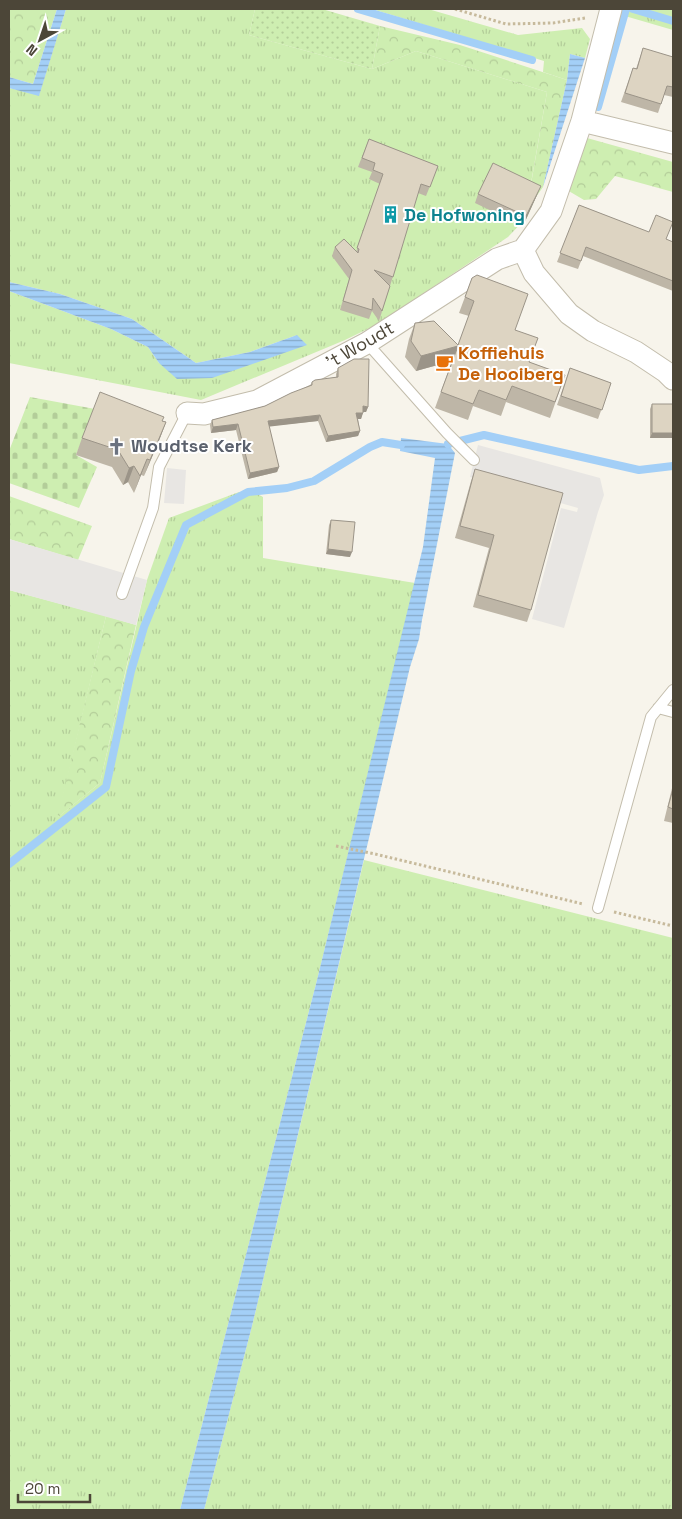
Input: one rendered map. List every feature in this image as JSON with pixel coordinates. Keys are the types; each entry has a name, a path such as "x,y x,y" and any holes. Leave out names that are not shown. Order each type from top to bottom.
{"street":[{"path":"610,12 582,121 551,211 523,250 534,273 569,314 593,331 636,352 673,378"},
{"path":"582,121 673,143"},
{"name":"'t Woudt","path":"187,413 204,414 257,401 366,343 497,259 523,250"}],"lane":[{"path":"366,343 447,433 474,460"},
{"path":"122,594 153,508 159,467 187,413"},
{"path":"598,908 651,717 673,690"},
{"path":"658,708 673,712"}],"path":[{"path":"455,9 506,24 553,23 610,12"},
{"path":"336,846 673,926"}],"green space":[{"path":"9,9 57,9 33,84 9,77"},
{"path":"66,9 255,9 249,35 372,69 416,51 547,92 531,183 543,187 527,217 508,237 376,325 345,340 201,400 9,363 9,291 111,329 148,347 159,363 212,377 297,335 250,352 196,363 132,319 60,294 9,282 9,88 39,95"},
{"path":"255,9 322,9 380,26 372,69 249,35"},
{"path":"372,9 428,9 518,35 582,28 590,39 585,58 570,54 567,80 543,72 544,61"},
{"path":"628,9 673,9 673,30 625,16"},
{"path":"380,26 460,45 567,80 543,187 531,184 547,92 416,51 372,69"},
{"path":"587,138 673,162 673,192 615,176 596,199 584,200 567,190"},
{"path":"30,397 95,409 76,455 97,467 79,508 9,483 9,451"},
{"path":"239,492 255,493 263,497 263,558 415,583 316,984 180,1510 9,1510 9,590 106,616 58,817 100,783 147,580 169,518"},
{"path":"9,496 92,526 78,560 9,539"},
{"path":"106,616 136,625 100,783 57,818"},
{"path":"364,860 673,938 673,1510 204,1510 252,1326"}],"shaded area":[{"path":"478,445 600,478 604,495 564,628 532,619 561,508 577,512 578,508 470,477"},
{"path":"167,468 186,470 184,504 164,503"},
{"path":"9,539 147,580 136,625 9,590"}],"water":[{"path":"57,9 66,9 39,96 9,88 9,77 33,84"},
{"path":"570,54 585,58 543,187 567,80"},
{"path":"9,282 60,294 132,319 196,363 250,352 297,335 307,345 212,378 177,379 159,363 148,347 111,329 9,291"},
{"path":"401,438 448,444 455,453 419,639 410,667 252,1326 204,1510 180,1510 316,984 423,547 435,458 400,451"}],"building":[{"path":"643,48 673,57 673,87 667,86 661,104 625,93 633,68 637,69"},
{"name":"De Hofwoning","path":"369,139 438,166 430,187 421,184 393,277 374,270 390,286 382,311 373,298 372,310 343,301 352,270 335,247 344,239 358,253 359,249 357,248 383,174 373,170 375,163 362,158"},
{"path":"493,163 541,186 526,216 478,194"},
{"path":"579,205 649,232 656,215 673,222 666,239 673,242 673,281 586,247 581,261 560,253"},
{"path":"477,275 528,294 515,330 538,338 529,362 565,375 555,402 512,386 506,400 479,390 473,404 441,392 458,346 421,356 411,341 415,323 434,321 458,345 474,301 465,297 472,278"},
{"path":"354,359 369,359 368,407 363,406 363,413 356,413 360,431 328,436 320,415 268,421 279,467 250,473 238,424 213,427 212,420 265,406 312,385 312,382 315,380 338,377 338,368"},
{"path":"570,368 611,383 602,410 561,396"},
{"path":"100,392 164,417 162,421 166,422 150,460 147,459 140,476 134,466 129,468 118,450 82,438"},
{"path":"652,404 673,404 673,433 652,433"},
{"path":"475,469 563,493 531,610 478,595 494,535 460,526"},
{"path":"331,520 355,522 352,552 328,549"},
{"path":"673,789 673,809 668,807"}],"waterway":[{"path":"358,9 532,60"},
{"path":"598,107 626,9"},
{"path":"633,9 673,21"},
{"path":"448,444 484,435 639,470 673,466"},
{"path":"9,864 106,787 131,671 144,627 186,525 248,492 287,488 314,481 370,447 382,442 401,445"}],"place":[{"name":"De Hofwoning","path":"390,215"},
{"name":"Koffiehuis De Hooiberg","path":"444,363"},
{"name":"Woudtse Kerk","path":"117,446"}]}
